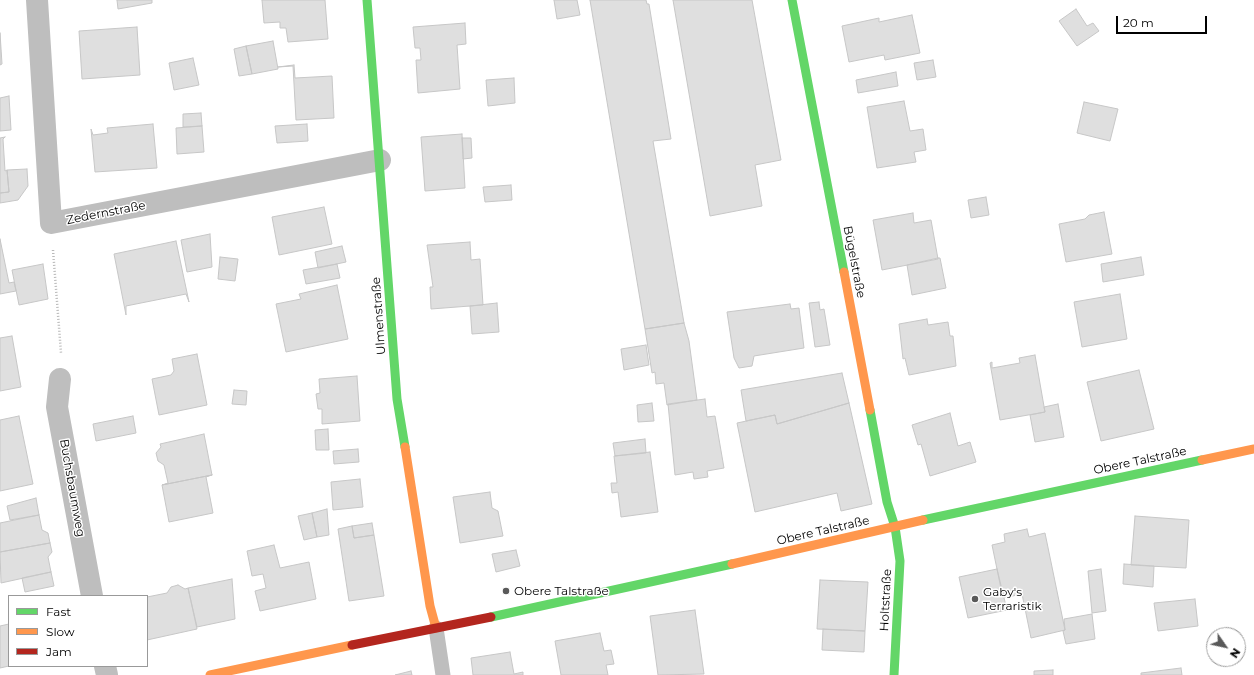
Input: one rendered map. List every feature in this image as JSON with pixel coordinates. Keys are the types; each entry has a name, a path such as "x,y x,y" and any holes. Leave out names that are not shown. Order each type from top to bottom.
{"street":[{"name":"Zedernstraße","path":"37,0 51,223 380,160"},
{"name":"Ulmenstraße","path":"367,0 397,398 429,598 436,628"},
{"name":"Bügelstraße","path":"792,0 887,502 895,527"},
{"name":"Buchsbaumweg","path":"60,379 57,407 92,595"},
{"name":"Obere Talstraße","path":"210,675 266,669 436,628 557,604 895,527 1254,449"},
{"name":"Holtstraße","path":"894,675 900,561 895,527"}],"lane":[{"path":"436,628 443,675"}],"path":[{"path":"51,223 61,354 60,379"}],"building":[{"path":"117,0 152,0 152,3 118,9"},
{"path":"262,0 325,0 328,39 288,42 286,28 280,28 280,22 264,23"},
{"path":"554,0 577,0 580,15 557,19"},
{"path":"590,0 646,0 647,4 649,4 671,139 653,141 684,323 645,329"},
{"path":"673,0 752,0 781,160 755,165 762,206 710,216"},
{"path":"1076,9 1087,26 1093,23 1099,31 1077,46 1059,21"},
{"path":"912,15 920,53 885,60 884,55 849,62 842,26 879,18 879,22"},
{"path":"465,23 466,44 457,45 460,89 418,93 416,60 421,60 420,48 415,48 413,27"},
{"path":"137,27 140,75 82,79 79,31"},
{"path":"0,33 2,64 0,65"},
{"path":"273,41 278,69 252,74 246,46"},
{"path":"246,46 252,74 239,76 234,49"},
{"path":"193,58 199,85 174,90 169,63"},
{"path":"933,60 936,77 917,80 914,63"},
{"path":"294,65 295,78 332,76 334,118 296,120 293,66 278,67"},
{"path":"896,72 898,86 858,93 856,80"},
{"path":"514,78 515,103 488,106 486,80"},
{"path":"9,96 11,130 0,131 0,98"},
{"path":"904,101 910,131 923,129 926,150 914,152 916,162 877,168 867,107"},
{"path":"1084,102 1118,109 1110,141 1077,133"},
{"path":"201,113 202,126 183,127 183,114"},
{"path":"153,124 157,168 95,172 91,129 93,135 108,133 107,128"},
{"path":"307,124 308,141 277,143 275,126"},
{"path":"202,126 204,152 177,154 176,128"},
{"path":"462,134 465,188 425,191 421,137"},
{"path":"5,137 3,139 5,171 7,170 9,192 0,193 0,138"},
{"path":"462,138 471,138 472,158 463,159"},
{"path":"27,169 28,186 18,200 0,203 0,193 9,192 7,170"},
{"path":"511,185 512,200 485,202 483,187"},
{"path":"986,197 989,215 971,218 968,200"},
{"path":"324,207 332,244 279,255 272,217"},
{"path":"1104,212 1112,254 1066,262 1059,224 1085,219 1089,215"},
{"path":"913,213 914,223 931,220 938,259 882,270 873,220"},
{"path":"210,234 212,267 187,272 181,240"},
{"path":"0,239 9,283 14,282 16,291 0,294"},
{"path":"176,241 189,302 186,294 126,306 126,315 114,254"},
{"path":"470,242 471,260 480,259 483,305 431,309 430,287 433,287 427,245"},
{"path":"342,246 346,262 318,268 315,252"},
{"path":"220,257 238,259 235,281 218,279"},
{"path":"1141,257 1144,275 1103,282 1101,264"},
{"path":"940,258 946,288 912,295 907,265"},
{"path":"43,264 48,299 19,305 12,270"},
{"path":"337,264 340,278 306,284 303,270"},
{"path":"337,285 348,339 286,352 276,304 301,299 299,294"},
{"path":"1120,294 1127,339 1082,347 1074,302"},
{"path":"819,302 820,310 824,309 830,345 815,347 809,303"},
{"path":"497,303 499,332 472,334 470,306"},
{"path":"790,304 791,309 799,308 804,348 754,356 752,366 739,368 734,358 727,312"},
{"path":"927,319 928,325 948,322 950,336 953,336 956,366 909,375 905,358 903,359 899,324"},
{"path":"684,323 689,341 697,400 667,405 664,383 656,384 655,372 652,373 645,329"},
{"path":"12,336 21,387 0,391 0,338"},
{"path":"646,345 649,365 624,370 621,349"},
{"path":"197,354 207,405 159,415 152,379 171,375 174,371 172,359"},
{"path":"1035,355 1045,412 1000,420 990,363 992,362 992,368 1020,363 1019,358"},
{"path":"1139,370 1154,429 1101,441 1087,382"},
{"path":"842,373 849,403 777,424 775,415 746,421 741,390"},
{"path":"357,376 360,421 322,424 322,409 318,409 316,394 320,393 319,379"},
{"path":"234,390 247,391 246,405 232,404"},
{"path":"705,399 707,417 715,416 724,468 707,471 708,477 694,479 693,472 675,475 668,404"},
{"path":"652,403 654,421 638,422 637,405"},
{"path":"849,403 872,504 841,511 837,493 755,512 737,423 775,415 777,424"},
{"path":"1058,404 1064,437 1035,442 1030,415 1045,412 1044,407"},
{"path":"950,413 958,446 970,442 976,462 930,476 921,444 918,445 912,425"},
{"path":"19,416 33,484 0,491 0,420"},
{"path":"133,416 136,433 96,441 93,424"},
{"path":"328,429 329,450 316,450 315,430"},
{"path":"204,434 212,475 162,485 168,483 164,465 158,461 156,453 161,447 160,444"},
{"path":"645,439 646,453 615,456 613,443"},
{"path":"358,449 359,462 334,464 333,451"},
{"path":"650,452 658,512 621,517 618,492 612,493 611,483 617,483 614,456"},
{"path":"212,475 206,477 213,513 169,522 162,485"},
{"path":"360,479 363,507 333,510 331,482"},
{"path":"490,492 492,508 498,511 503,536 460,543 453,497"},
{"path":"36,498 39,515 10,520 7,506"},
{"path":"327,509 329,535 317,537 312,513"},
{"path":"312,513 317,537 304,540 298,516"},
{"path":"39,515 42,530 48,533 50,543 0,552 0,523"},
{"path":"1135,516 1189,520 1186,568 1131,565"},
{"path":"372,523 374,535 354,538 352,526"},
{"path":"352,526 354,538 374,535 384,596 349,601 338,529"},
{"path":"1027,529 1029,537 1045,533 1065,630 1031,638 1022,594 1003,598 992,545 1005,542 1004,534"},
{"path":"50,543 52,552 48,557 51,572 1,583 0,552"},
{"path":"274,545 280,568 309,562 316,599 260,611 255,591 266,588 263,574 252,576 247,551"},
{"path":"516,550 520,566 496,572 492,554"},
{"path":"1124,564 1154,566 1153,587 1123,584"},
{"path":"997,569 1007,610 968,618 959,577"},
{"path":"1101,569 1106,611 1092,613 1088,571"},
{"path":"51,572 54,586 25,592 22,578"},
{"path":"232,579 235,619 197,627 188,588"},
{"path":"820,580 868,582 865,631 817,629"},
{"path":"178,585 185,589 188,588 197,629 148,640 148,597 167,593 171,587"},
{"path":"1195,599 1198,626 1158,631 1154,603"},
{"path":"695,610 704,674 658,675 650,616"},
{"path":"1092,614 1095,639 1066,644 1063,631 1065,630 1064,619"},
{"path":"8,624 8,666 0,668 0,626"},
{"path":"823,629 865,631 864,652 822,650"},
{"path":"600,633 604,651 611,650 614,664 606,665 608,675 561,675 555,641"},
{"path":"510,652 514,674 523,672 523,675 473,675 471,658"},
{"path":"1181,668 1182,675 1141,675 1141,673"},
{"path":"1053,670 1053,675 1034,675 1034,671"},
{"path":"411,671 412,675 395,675"}],"traffic: fast":[{"path":"367,0 397,399 405,447"},
{"path":"792,0 844,272"},
{"path":"870,410 887,502 895,527 900,561 894,675"},
{"path":"923,520 1202,460"},
{"path":"491,617 732,564"}],"traffic: slow":[{"path":"844,272 870,410"},
{"path":"405,447 430,606 436,628"},
{"path":"1202,460 1254,449"},
{"path":"732,564 923,520"},
{"path":"210,675 352,645"}],"traffic: jam":[{"path":"352,645 491,617"}],"place":[{"name":"Obere Talstraße","path":"506,591"},
{"name":"Gaby's Terraristik","path":"975,599"}]}
